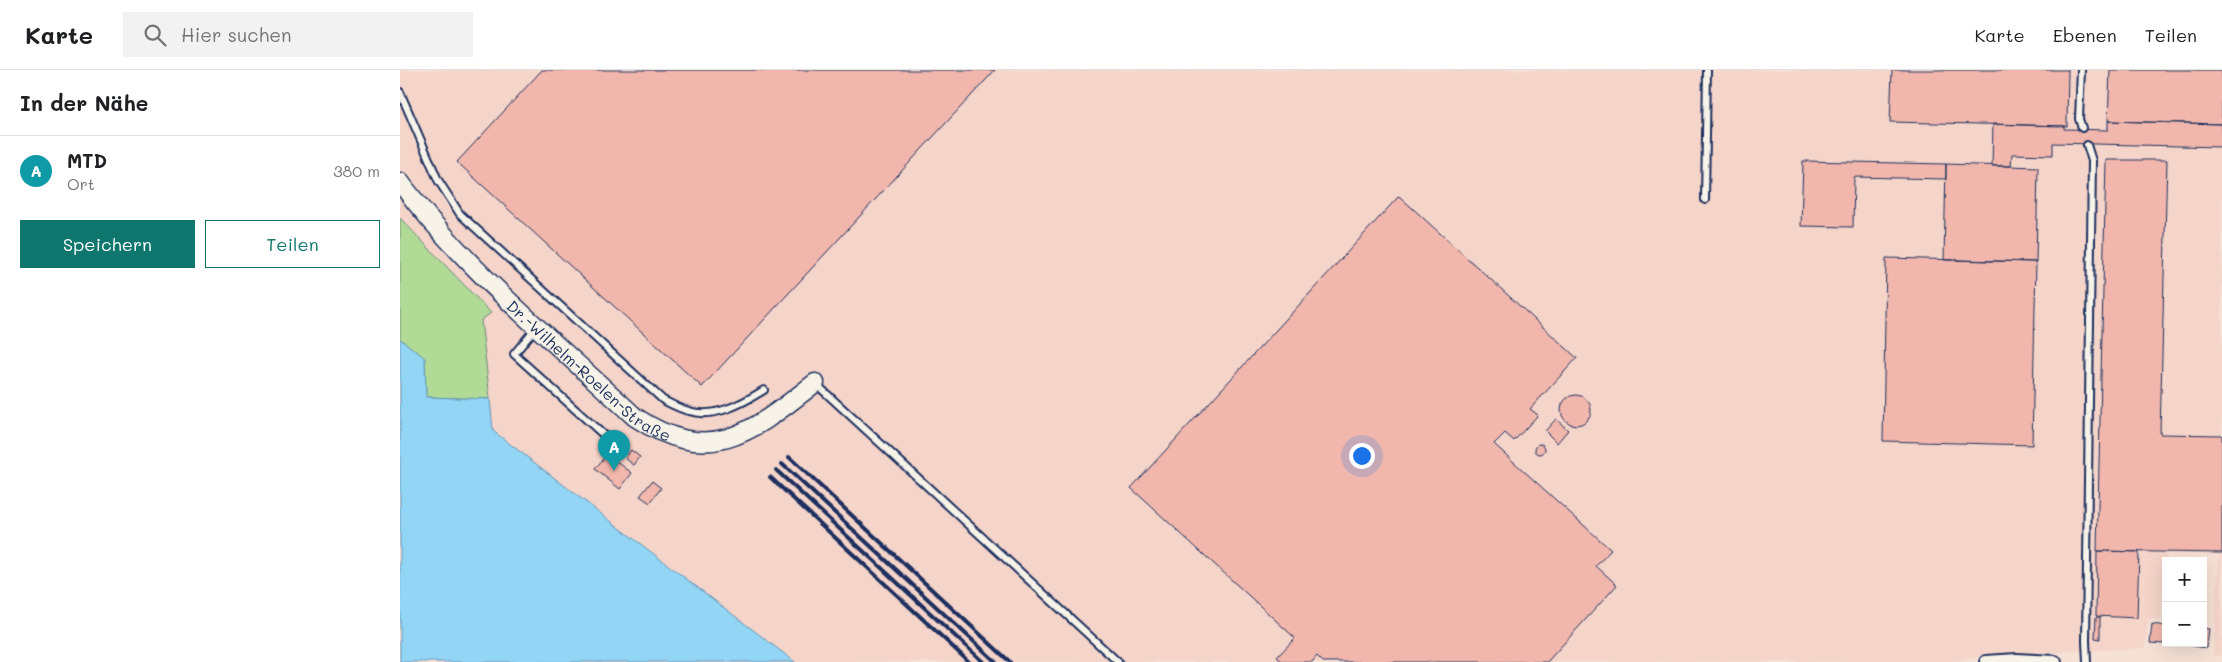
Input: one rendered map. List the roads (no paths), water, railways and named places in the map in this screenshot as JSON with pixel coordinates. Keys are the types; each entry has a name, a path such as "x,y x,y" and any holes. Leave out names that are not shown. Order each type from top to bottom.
{"street":[{"name":"Dr.-Wilhelm-Roelen-Straße","path":"400,182 424,214 472,265 635,417 654,429 675,437 701,442 740,436 758,427 815,384"},
{"path":"1986,662 2017,660 2055,662"}],"lane":[{"path":"1705,200 1707,70"},
{"path":"2081,70 2079,119 2082,128"},
{"path":"400,92 438,180 460,214 663,400 691,412 716,412 741,404 764,390"},
{"path":"2087,145 2092,161 2087,662"},
{"path":"538,326 514,354 608,439"},
{"path":"815,384 1118,662"}],"water":[{"path":"400,339 425,358 426,397 490,399 493,431 795,662 400,662"}],"railway":[{"path":"789,457 1010,662"},
{"path":"782,464 996,662"},
{"path":"776,470 983,662"},
{"path":"770,477 969,662"}],"place":[{"name":"MTD","path":"614,471"}]}
